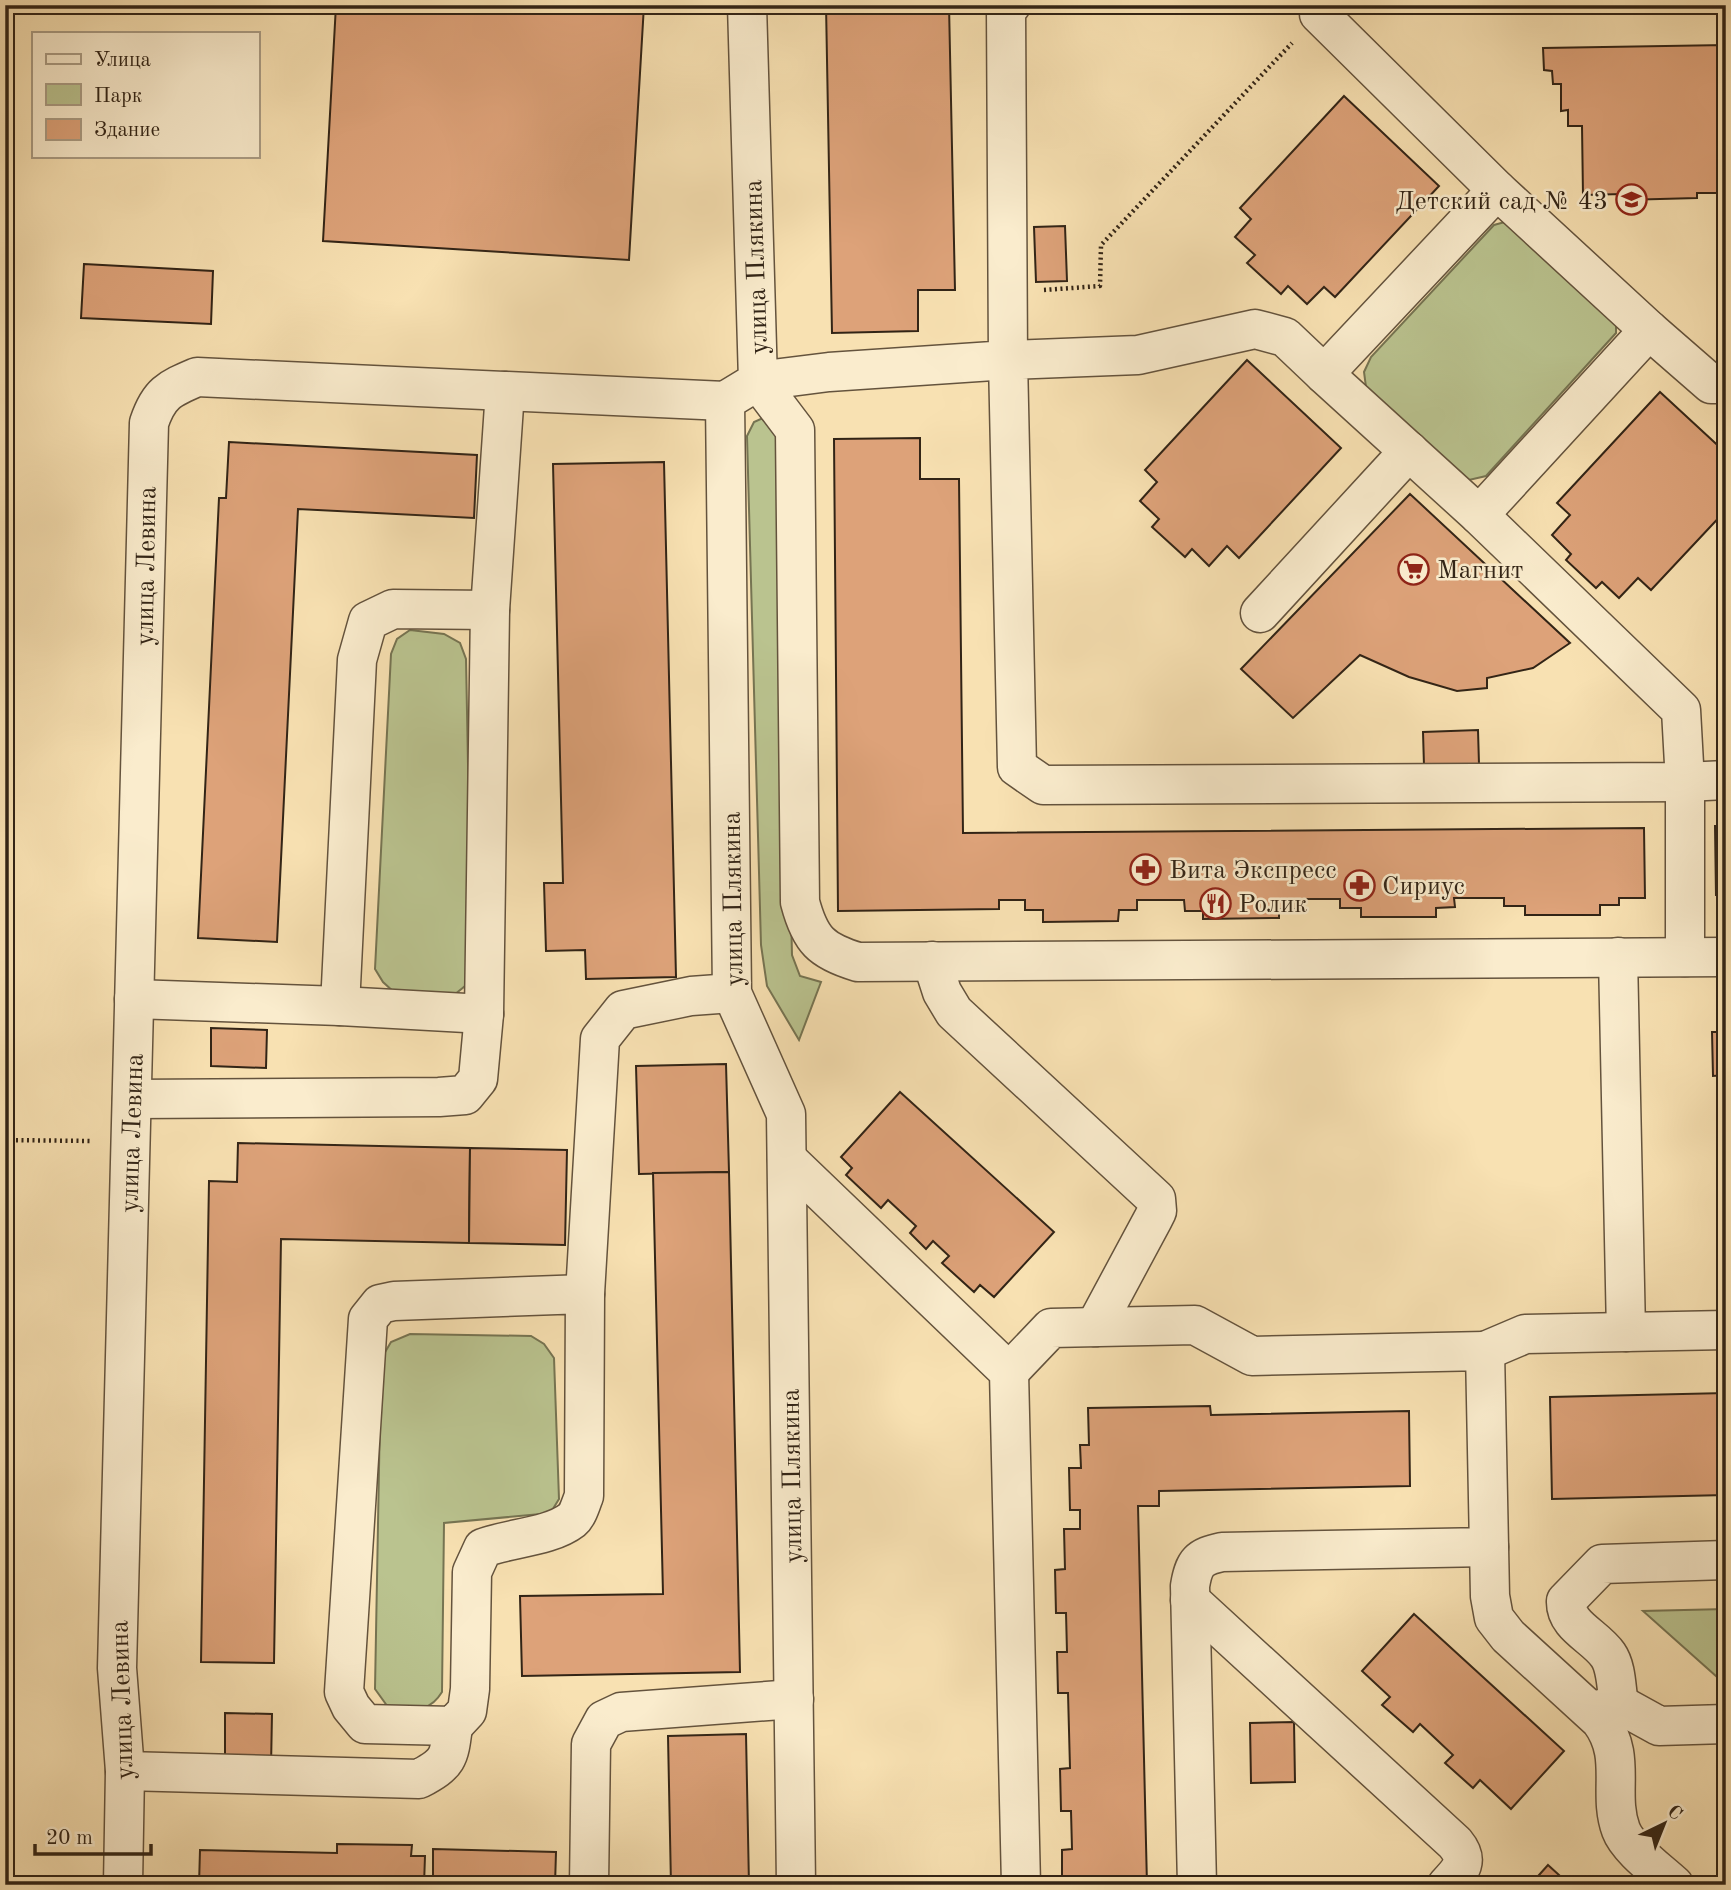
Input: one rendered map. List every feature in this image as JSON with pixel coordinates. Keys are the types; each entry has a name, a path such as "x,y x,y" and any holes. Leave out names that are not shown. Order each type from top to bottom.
{"street":[{"name":"улица Плякина","path":"747,5 758,381 724,401 732,993 786,1114 796,1885"},
{"path":"1011,5 1006,9 1008,360 1017,767 1043,785 1685,782 1726,779"},
{"path":"1319,10 1497,190 1649,330 1712,384 1726,384"},
{"path":"1324,373 1497,190"},
{"path":"1685,957 1685,782 1681,710 1479,515 1285,337 1255,329 1138,355 1008,360 829,372 758,381 795,430 800,902 806,923 818,944 838,956 858,962 1726,957"},
{"path":"1479,515 1649,330"},
{"name":"улица Левина","path":"123,1885 125,1770 117,1668 149,423 156,402 170,388 197,377 505,391"},
{"path":"132,1100 465,1095 478,1079 484,1014 491,610 505,391 724,401"},
{"path":"1260,613 1409,451"},
{"path":"340,1006 357,660 368,621 393,609 491,610"},
{"path":"1618,957 1626,1332"},
{"path":"932,961 942,992 954,1012 1156,1199 1157,1211 1095,1327"},
{"path":"125,1770 419,1779 435,1770 449,1757 453,1726 467,1711 470,1689 472,1572 483,1548 553,1530 574,1519 584,1496 585,1294 600,1040 623,1010 691,996 732,993"},
{"path":"134,999 484,1014"},
{"path":"787,1159 1009,1372 1021,1885"},
{"path":"453,1726 365,1724 351,1707 344,1692 368,1319 380,1304 394,1301 585,1294"},
{"path":"1009,1372 1051,1328 1195,1325 1252,1356 1485,1351 1525,1334 1726,1330"},
{"path":"1485,1351 1490,1596 1494,1618 1508,1636 1605,1707 1659,1726 1726,1724"},
{"path":"1197,1885 1189,1586 1192,1569 1203,1556 1223,1552 1489,1547"},
{"path":"1674,1885 1637,1851 1622,1832 1618,1814 1615,1752 1605,1707 1610,1658 1572,1621 1566,1611 1566,1601 1602,1564 1726,1560"},
{"path":"1190,1600 1455,1843 1463,1852 1463,1864 1447,1885"},
{"path":"589,1885 591,1744 604,1720 621,1712 794,1699"}],"path":[{"path":"1009,292 1100,286 1101,245 1319,10"},
{"path":"5,1140 130,1141"}],"green space":[{"path":"1512,220 1616,317 1616,333 1486,476 1469,480 1366,387 1364,372 1371,357 1494,225"},
{"path":"763,418 780,439 792,955 800,976 821,982 799,1040 767,986 761,945 747,436 754,422"},
{"path":"410,630 444,634 460,643 466,659 472,974 465,986 454,995 395,993 383,982 375,969 391,654 397,639"},
{"path":"410,1334 531,1336 544,1344 554,1358 559,1499 551,1512 444,1523 442,1692 431,1704 412,1709 388,1707 375,1689 381,1359 391,1342"},
{"path":"1726,1609 1726,1685 1643,1611"}],"building":[{"path":"336,5 644,5 629,260 323,241"},
{"path":"826,5 949,5 955,290 918,290 918,331 832,333"},
{"path":"1726,45 1726,193 1697,193 1697,198 1623,200 1623,194 1583,195 1582,126 1568,126 1568,110 1561,111 1561,84 1553,84 1552,71 1544,70 1543,48"},
{"path":"1344,96 1439,186 1335,297 1324,287 1307,304 1288,286 1281,294 1247,263 1255,255 1235,237 1251,219 1240,208"},
{"path":"1065,226 1067,281 1036,282 1034,227"},
{"path":"84,264 213,271 211,324 81,318"},
{"path":"1247,360 1341,448 1239,558 1227,546 1209,566 1192,549 1185,557 1152,527 1159,519 1140,501 1157,482 1145,470"},
{"path":"1660,392 1726,453 1726,510 1651,590 1638,578 1619,598 1602,582 1596,588 1566,560 1571,554 1552,535 1570,515 1557,503"},
{"path":"920,438 920,479 959,479 963,833 1644,828 1645,898 1619,898 1619,905 1600,905 1600,915 1525,915 1525,906 1504,906 1504,898 1454,898 1455,907 1436,908 1436,917 1361,917 1361,908 1340,908 1340,899 1299,899 1299,909 1279,909 1279,918 1203,919 1203,911 1185,911 1184,900 1137,900 1137,910 1119,910 1118,921 1043,922 1043,910 1025,910 1025,900 999,900 999,909 838,911 834,439"},
{"path":"229,442 477,455 474,518 298,509 277,942 198,938 219,498 226,498"},
{"path":"664,462 676,977 586,979 585,950 546,951 544,883 563,883 553,464"},
{"name":"Магнит","path":"1410,494 1570,643 1533,668 1487,678 1487,688 1457,691 1409,677 1360,655 1293,718 1241,669"},
{"path":"1478,730 1479,764 1424,766 1423,732"},
{"path":"1715,826 1726,826 1726,895 1716,895"},
{"path":"211,1028 267,1030 266,1068 211,1066"},
{"path":"1712,1032 1726,1032 1726,1075 1713,1076"},
{"path":"726,1064 729,1172 639,1174 636,1066"},
{"path":"900,1092 1054,1232 994,1297 980,1285 974,1292 942,1263 949,1256 933,1241 926,1249 910,1233 916,1226 888,1200 881,1208 846,1175 852,1168 841,1157"},
{"path":"238,1143 470,1148 469,1243 281,1239 274,1663 201,1662 209,1181 237,1182"},
{"path":"470,1148 567,1150 565,1245 469,1243"},
{"path":"729,1172 740,1672 522,1676 520,1596 663,1594 653,1173"},
{"path":"1726,1393 1726,1495 1552,1499 1550,1397"},
{"path":"1210,1406 1211,1415 1409,1411 1410,1486 1159,1491 1159,1506 1138,1506 1147,1885 1062,1885 1062,1850 1072,1849 1071,1811 1061,1811 1060,1769 1070,1768 1068,1693 1058,1693 1057,1652 1067,1652 1066,1613 1056,1613 1055,1570 1065,1569 1064,1529 1080,1529 1080,1510 1070,1510 1069,1468 1081,1468 1080,1445 1089,1445 1088,1408"},
{"path":"1414,1614 1564,1751 1511,1809 1480,1780 1473,1788 1445,1763 1453,1755 1420,1724 1413,1732 1382,1705 1390,1697 1362,1671"},
{"path":"225,1713 272,1714 271,1767 225,1766"},
{"path":"1294,1722 1295,1782 1251,1783 1250,1723"},
{"path":"746,1734 749,1885 671,1885 668,1736"},
{"path":"337,1844 412,1845 411,1856 425,1856 424,1885 199,1885 200,1850 337,1853"},
{"path":"433,1849 556,1852 555,1885 433,1885"},
{"path":"1548,1865 1570,1885 1530,1885"}],"place":[{"name":"Детский сад № 43","path":"1631,200"},
{"name":"Магнит","path":"1414,569"},
{"name":"Вита Экспресс","path":"1146,869"},
{"name":"Сириус","path":"1359,885"},
{"name":"Ролик","path":"1215,903"}]}
